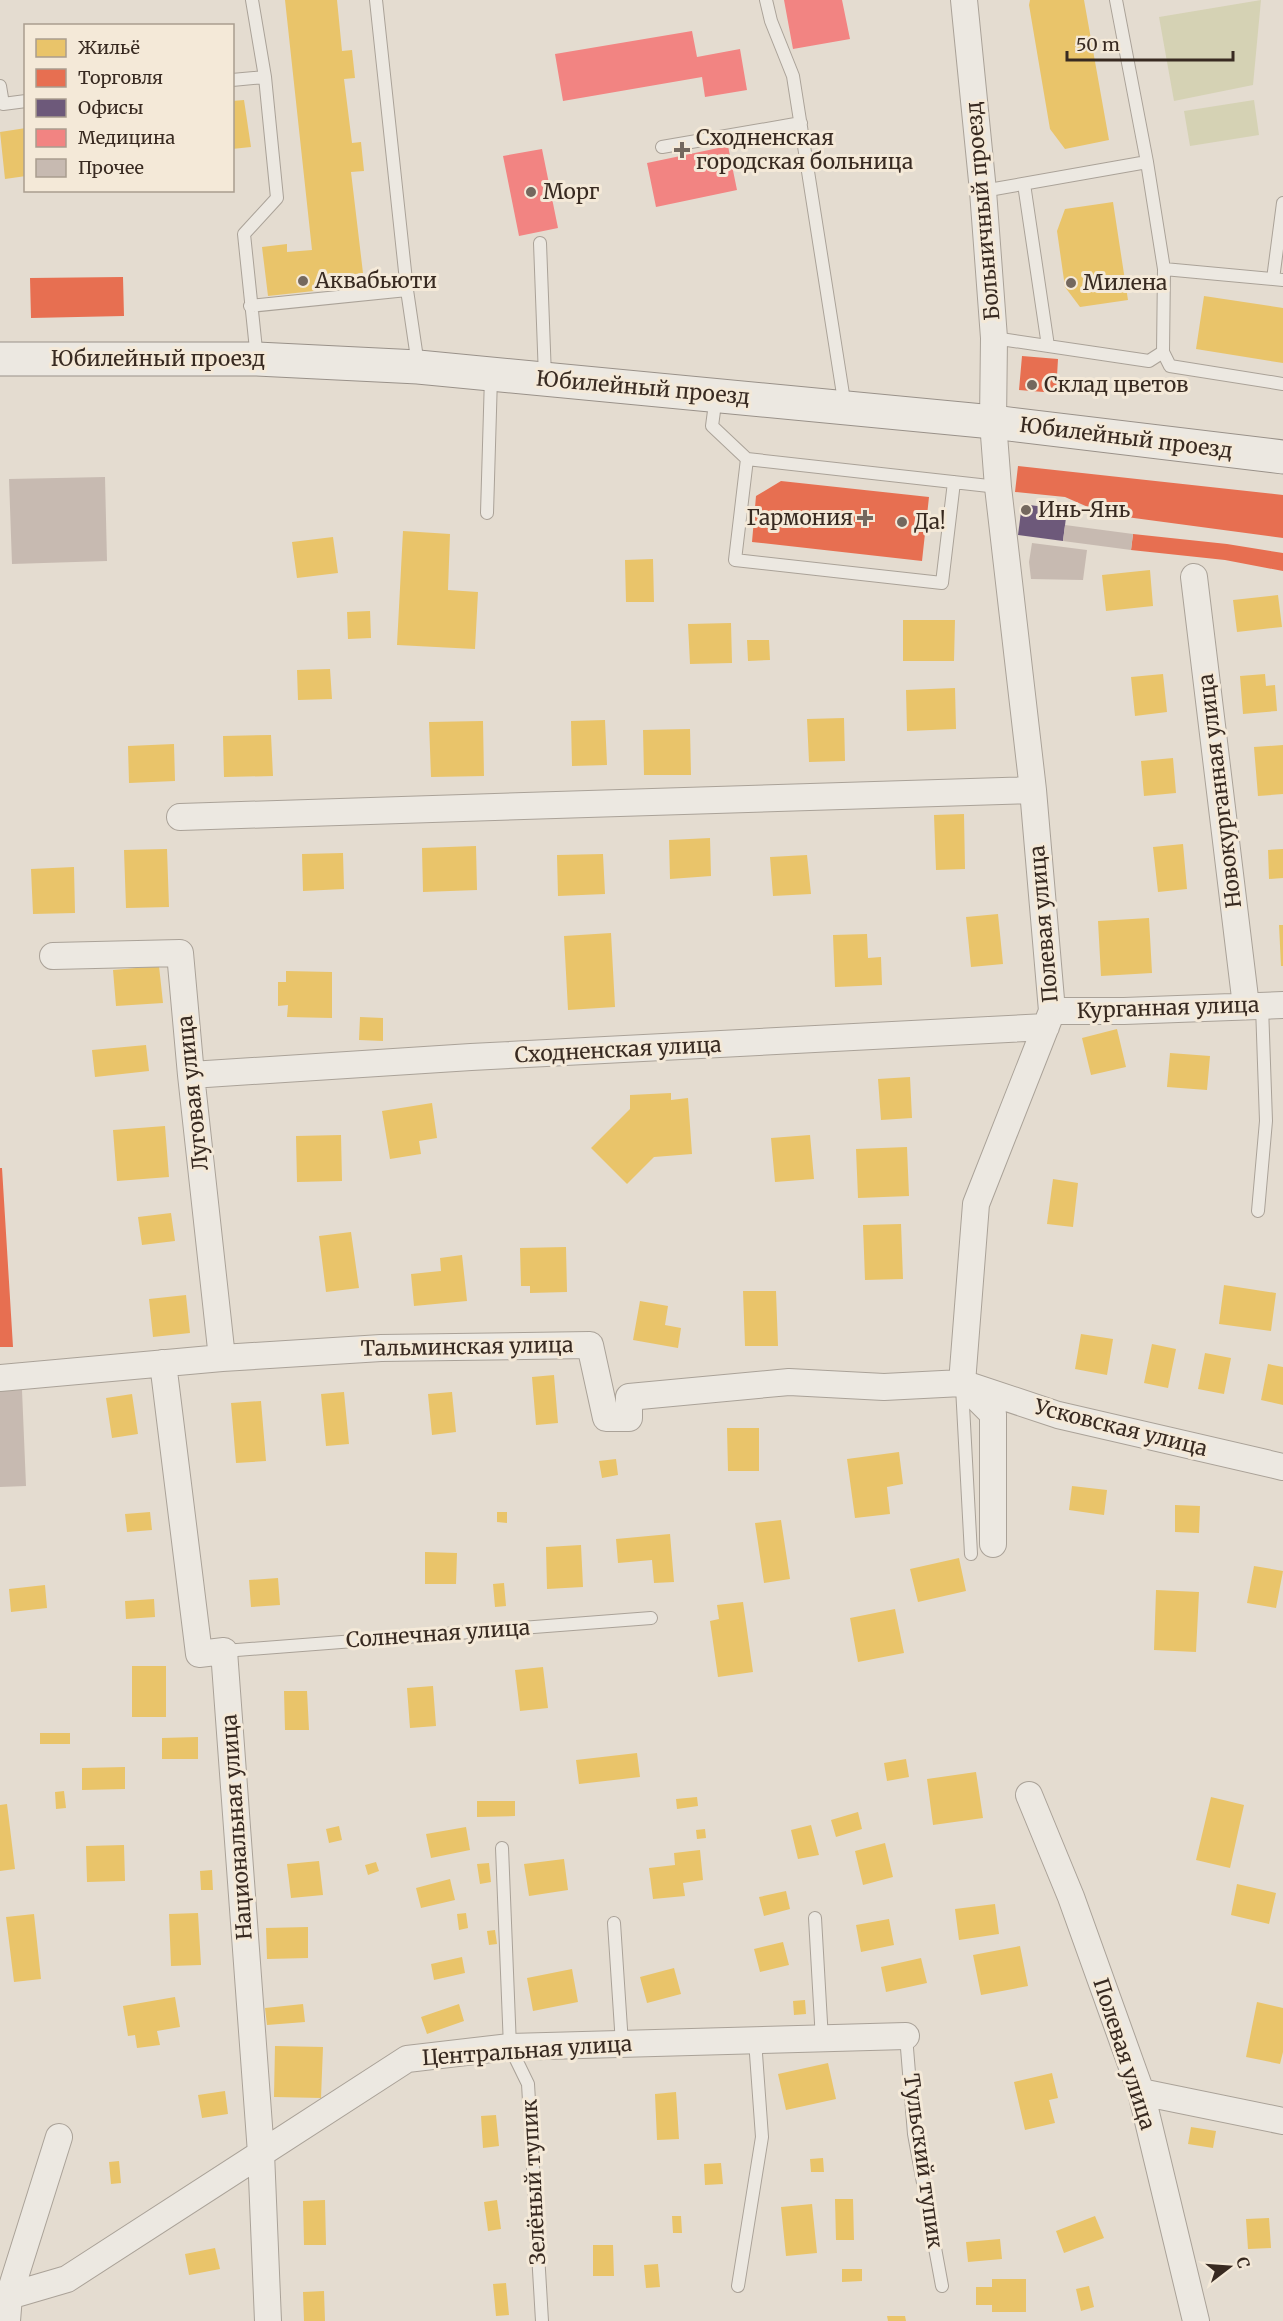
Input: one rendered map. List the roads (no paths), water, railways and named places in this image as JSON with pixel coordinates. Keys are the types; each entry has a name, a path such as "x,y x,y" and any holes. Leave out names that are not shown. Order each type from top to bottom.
{"main road":[{"name":"Юбилейный проезд","path":"0,359 257,359 418,367 993,422 1283,457"}],"street":[{"name":"Больничный проезд","path":"964,0 983,191 994,338 993,422"},
{"name":"Полевая улица","path":"962,1383 976,1204 1049,1019 1033,790 998,487 993,422"},
{"name":"Новокурганная улица","path":"1194,577 1264,1005"},
{"path":"180,817 1033,790"},
{"name":"Луговая улица","path":"53,956 180,953 222,1358"},
{"name":"Курганная улица","path":"1049,1019 1124,1011 1264,1005"},
{"name":"Сходненская улица","path":"191,1075 1049,1019"},
{"name":"Тальминская улица","path":"0,1378 222,1358 381,1348 590,1345 606,1418 629,1418 629,1397 789,1382 884,1387 962,1383"},
{"path":"163,1363 199,1654 225,1651"},
{"path":"962,1383 993,1414 982,1549"},
{"name":"Усковская улица","path":"962,1383 1058,1416 1283,1467"},
{"name":"Национальная улица","path":"225,1651 261,2153 268,2321"},
{"name":"Полевая улица","path":"1029,1794 1071,1897 1141,2092 1196,2321"},
{"name":"Центральная улица","path":"5,2304 67,2279 407,2059 510,2047 906,2036"},
{"path":"1141,2092 1283,2121"},
{"path":"5,2304 59,2137"}],"lane":[{"path":"252,0 265,77 277,198 244,234 257,359"},
{"path":"376,0 407,290 418,367"},
{"path":"766,0 771,21 793,76 845,407"},
{"path":"1116,0 1147,162 1164,268 1163,351 1170,366 1283,384"},
{"path":"234,80 265,77"},
{"path":"0,86 3,104 24,101"},
{"path":"662,147 801,123"},
{"path":"983,191 1147,162"},
{"path":"1024,184 1048,346"},
{"path":"1164,268 1278,280 1283,202"},
{"path":"540,243 545,380"},
{"path":"250,306 407,290"},
{"path":"994,338 1149,361 1163,351"},
{"path":"487,513 492,373"},
{"path":"716,395 712,426 747,459 998,487"},
{"path":"747,459 735,560 931,582 942,583 954,482"},
{"path":"1258,1210 1266,1121 1264,1005"},
{"name":"Солнечная улица","path":"225,1651 651,1618"},
{"path":"502,1848 510,2047"},
{"path":"814,1918 822,2040"},
{"path":"614,1923 622,2044"},
{"name":"Тульский тупик","path":"906,2036 914,2134 942,2286"},
{"path":"738,2286 762,2137 755,2040"},
{"name":"Зелёный тупик","path":"510,2047 528,2084 542,2321"}],"place":[{"name":"Сходненская городская больница","path":"682,150"},
{"name":"Морг","path":"531,192"},
{"name":"Аквабьюти","path":"303,281"},
{"name":"Милена","path":"1071,283"},
{"name":"Склад цветов","path":"1032,385"},
{"name":"Инь-Янь","path":"1026,510"},
{"name":"Гармония","path":"865,518"},
{"name":"Да!","path":"902,522"}]}
